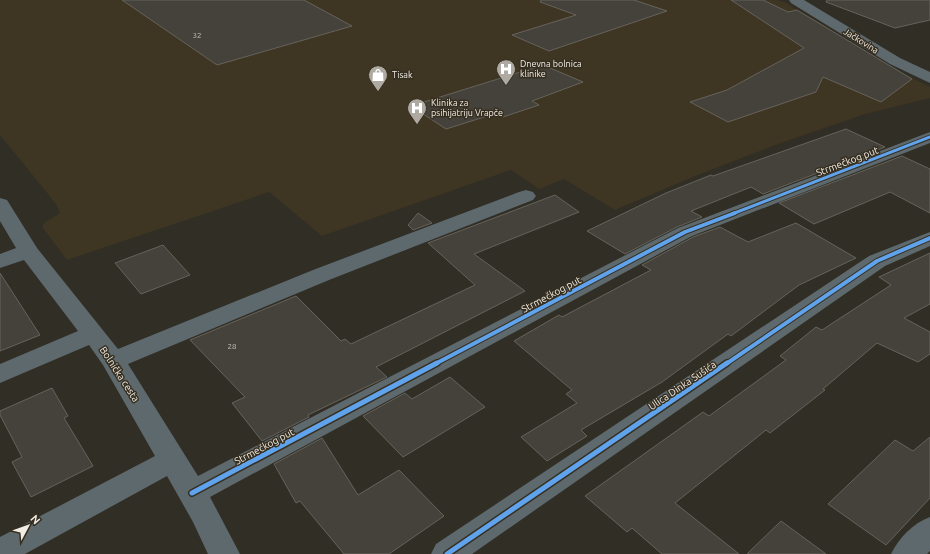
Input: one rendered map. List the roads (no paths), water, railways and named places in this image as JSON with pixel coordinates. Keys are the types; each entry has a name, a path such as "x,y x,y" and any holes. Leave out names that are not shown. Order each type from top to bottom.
{"street":[{"name":"Jačkovina","path":"803,1 869,46 895,61 930,78"},
{"name":"Strmečkog put","path":"192,493 685,232 930,137"},
{"path":"113,360 321,275 526,196"},
{"name":"Bolnička cesta","path":"0,204 28,251 113,360 206,516 224,554"},
{"name":"Ulica Dinka Sušića","path":"447,554 877,261 930,238"},
{"path":"0,262 28,251"},
{"path":"0,374 92,334"},
{"path":"0,552 172,460"},
{"path":"907,554 930,530"}],"place":[{"name":"Dnevna bolnica klinike","path":"506,86"},
{"name":"Tisak","path":"378,92"},
{"name":"Klinika za psihijatriju Vrapče","path":"417,125"}]}
